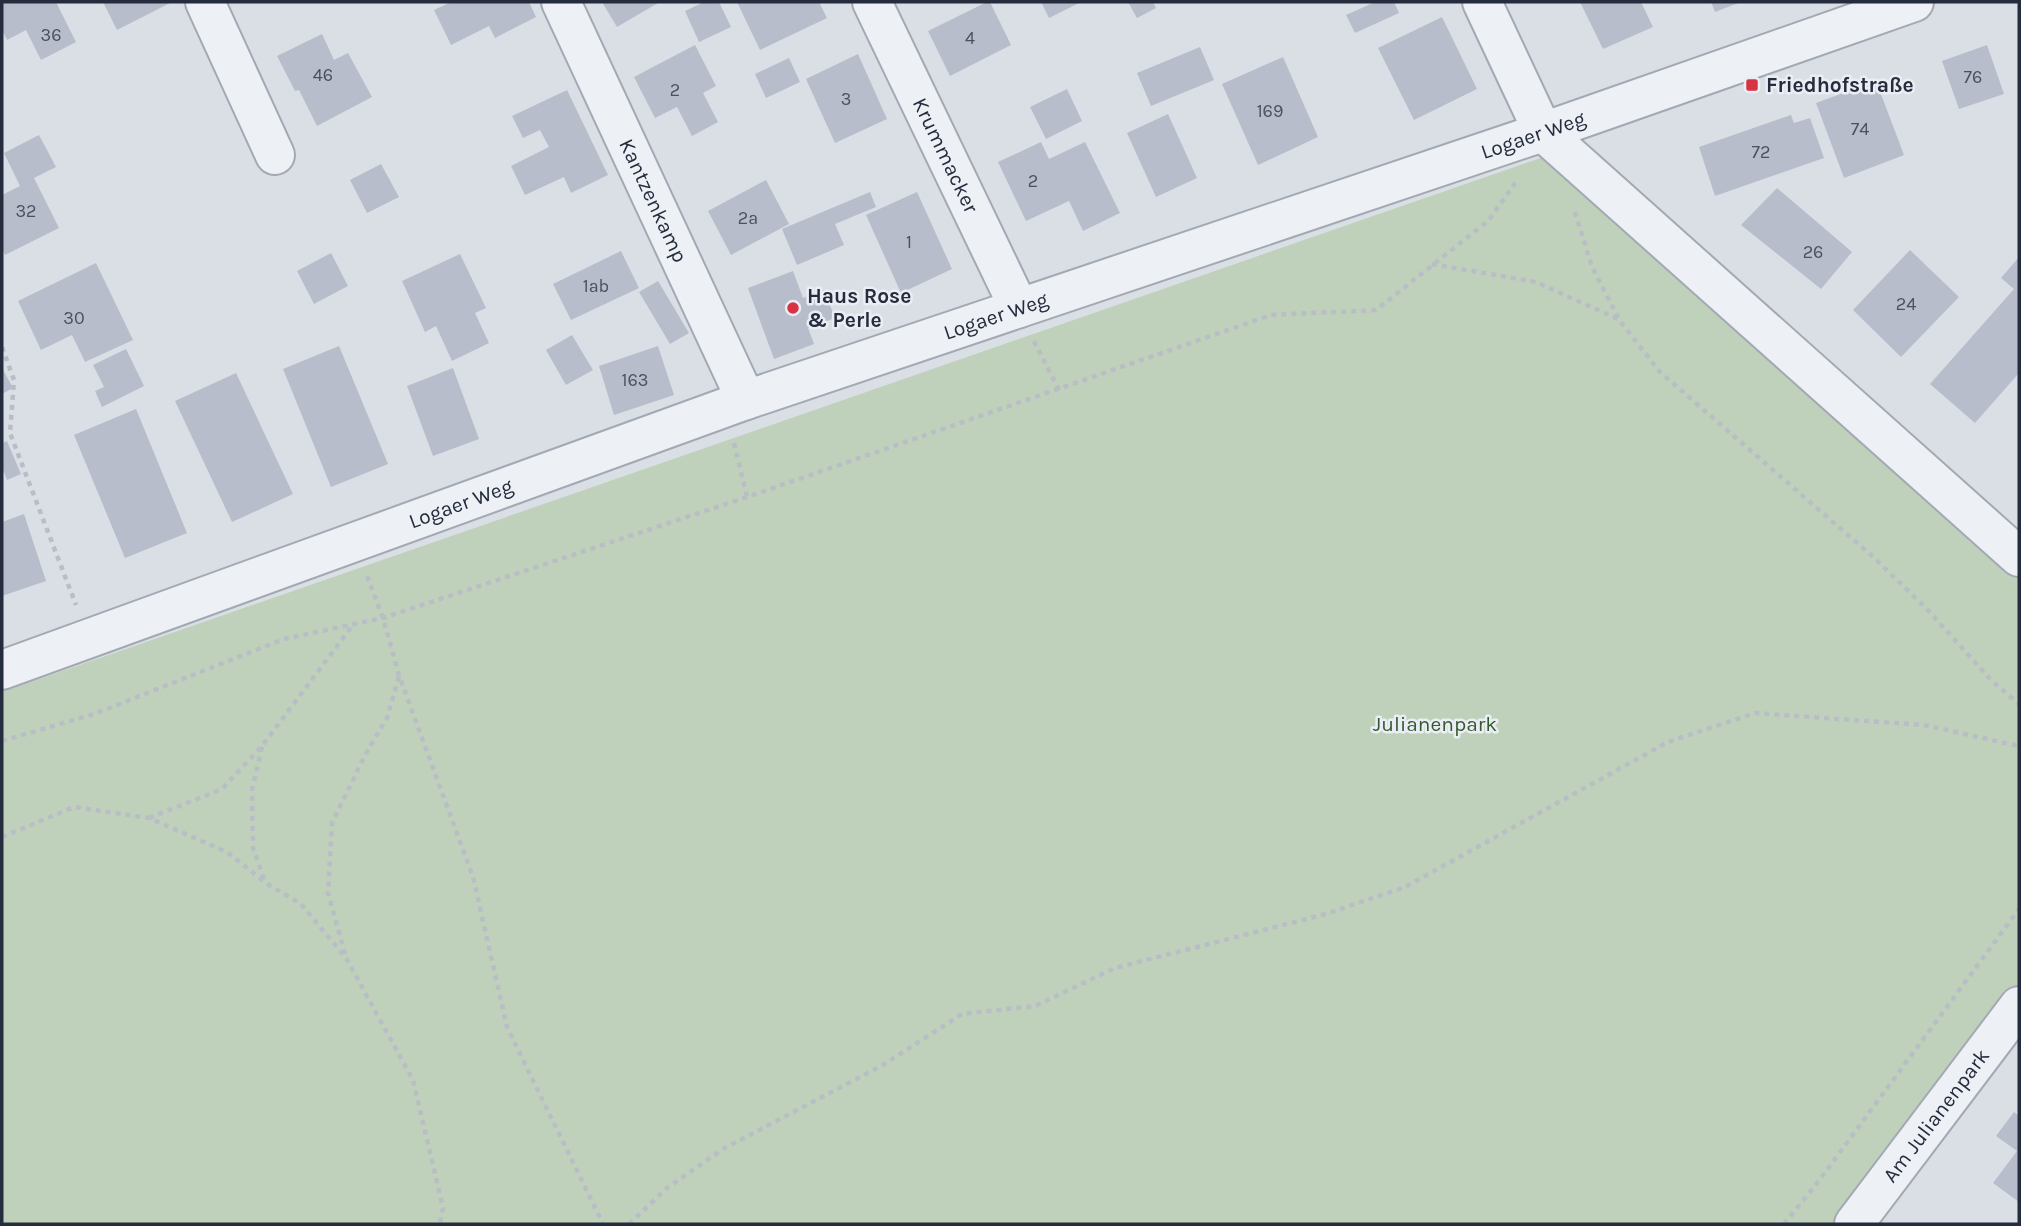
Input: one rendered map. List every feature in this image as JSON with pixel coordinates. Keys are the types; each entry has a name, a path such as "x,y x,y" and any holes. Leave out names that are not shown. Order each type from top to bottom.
{"street":[{"path":"205,2 275,155"},
{"name":"Kantzenkamp","path":"561,2 736,404"},
{"name":"Krummacker","path":"872,2 1019,308"},
{"path":"1482,2 1546,134 2019,557"},
{"name":"Logaer Weg","path":"2,670 736,404 1546,134 1914,2"},
{"name":"Am Julianenpark","path":"1854,1224 2019,1006"}],"path":[{"path":"2,741 94,714 284,639 383,618 747,497 1271,315 1376,310 1488,221 1546,134"},
{"path":"1571,201 1592,267 1620,321 1660,372 1871,555 1925,607 1992,681 2019,704"},
{"path":"1432,264 1536,282 1620,321"},
{"path":"1019,308 1059,390"},
{"path":"2,348 14,380 9,433 89,638"},
{"path":"736,404 747,497"},
{"path":"354,542 383,618 399,676 473,877 507,1027 603,1224"},
{"path":"149,818 222,789 262,746 353,625"},
{"path":"346,958 328,893 332,823 365,755 387,718 399,676"},
{"path":"629,1224 667,1188 723,1149 883,1065 962,1014 1035,1006 1115,968 1326,914 1405,887 1668,742 1755,713 1924,725 2019,746"},
{"path":"262,746 252,790 253,848 266,883"},
{"path":"2,837 74,807 149,818 227,852 266,883 301,904 346,958 413,1080 443,1208 440,1224"},
{"path":"1784,1224 1818,1182 2019,909"}],"green space":[{"name":"Julianenpark","path":"1549,155 2019,576 2019,984 1838,1224 2,1224 2,692"}],"building":[{"path":"2,2 56,2 76,42 41,60 26,30 7,40 2,30"},
{"path":"103,2 172,2 117,30"},
{"path":"451,2 529,2 536,17 495,38 489,26 451,45 434,10"},
{"path":"602,2 657,2 658,3 617,27"},
{"path":"704,2 719,2 731,27 699,42 685,11"},
{"path":"737,2 819,2 827,18 760,50"},
{"path":"990,2 1011,45 950,76 928,31"},
{"path":"1041,2 1081,2 1049,18"},
{"path":"1128,2 1153,2 1156,8 1137,18"},
{"path":"1375,2 1394,2 1399,13 1355,33 1346,15"},
{"path":"1580,2 1641,2 1653,27 1603,49"},
{"path":"1711,2 1741,2 1715,12"},
{"path":"1442,17 1477,89 1414,120 1378,48"},
{"path":"322,34 334,60 348,53 372,97 317,126 299,90 295,91 277,56"},
{"path":"695,45 716,86 703,93 718,122 692,136 677,107 655,118 634,77"},
{"path":"1987,45 2004,94 1959,109 1942,61"},
{"path":"1200,47 1214,80 1151,106 1137,73"},
{"path":"858,54 887,119 835,143 806,79"},
{"path":"1283,57 1318,137 1258,165 1222,84"},
{"path":"789,58 800,82 766,98 755,74"},
{"path":"1876,81 1904,155 1844,178 1816,103"},
{"path":"1067,89 1082,121 1046,139 1030,107"},
{"path":"567,90 608,175 571,193 564,177 525,195 511,166 549,147 540,130 523,138 512,116"},
{"path":"1168,114 1197,178 1156,197 1127,133"},
{"path":"1791,115 1794,123 1810,118 1824,158 1715,196 1699,147"},
{"path":"39,135 56,167 34,178 59,228 5,255 2,249 2,195 20,186 4,153"},
{"path":"1041,142 1049,159 1085,142 1120,213 1083,231 1069,201 1026,221 998,162"},
{"path":"381,164 399,197 367,213 350,180"},
{"path":"766,180 789,224 731,255 708,211"},
{"path":"1777,188 1852,252 1821,289 1741,225"},
{"path":"870,192 876,207 835,224 844,245 797,265 782,229"},
{"path":"917,192 952,269 901,293 866,215"},
{"path":"1910,250 1959,297 1901,357 1853,310"},
{"path":"621,251 639,288 571,320 553,284"},
{"path":"331,253 348,286 314,304 297,271"},
{"path":"460,254 486,308 475,313 489,343 452,361 436,326 425,332 402,281"},
{"path":"2019,257 2019,373 1975,423 1930,384 2014,289 2001,278"},
{"path":"96,263 133,340 85,362 72,335 41,350 18,301"},
{"name":"Haus Rose & Perle","path":"793,271 803,298 824,290 835,318 808,328 814,344 774,359 748,288"},
{"path":"658,281 689,333 670,344 639,292"},
{"path":"572,335 593,370 566,385 546,350"},
{"path":"339,346 388,464 331,487 283,369"},
{"path":"658,346 674,395 614,415 599,366"},
{"path":"126,349 144,386 102,407 95,391 104,387 93,365"},
{"path":"2,368 13,388 2,394"},
{"path":"453,368 479,439 433,456 407,386"},
{"path":"236,373 293,494 232,522 175,401"},
{"path":"136,409 187,533 125,558 74,435"},
{"path":"7,441 21,474 7,480 2,467 2,443"},
{"path":"24,514 46,581 2,596 2,522"},
{"path":"2014,1112 2019,1116 2019,1202 1993,1183 2017,1151 1996,1136"}],"place":[{"name":"Friedhofstraße","path":"1752,85"},
{"name":"Haus Rose & Perle","path":"793,308"}]}
